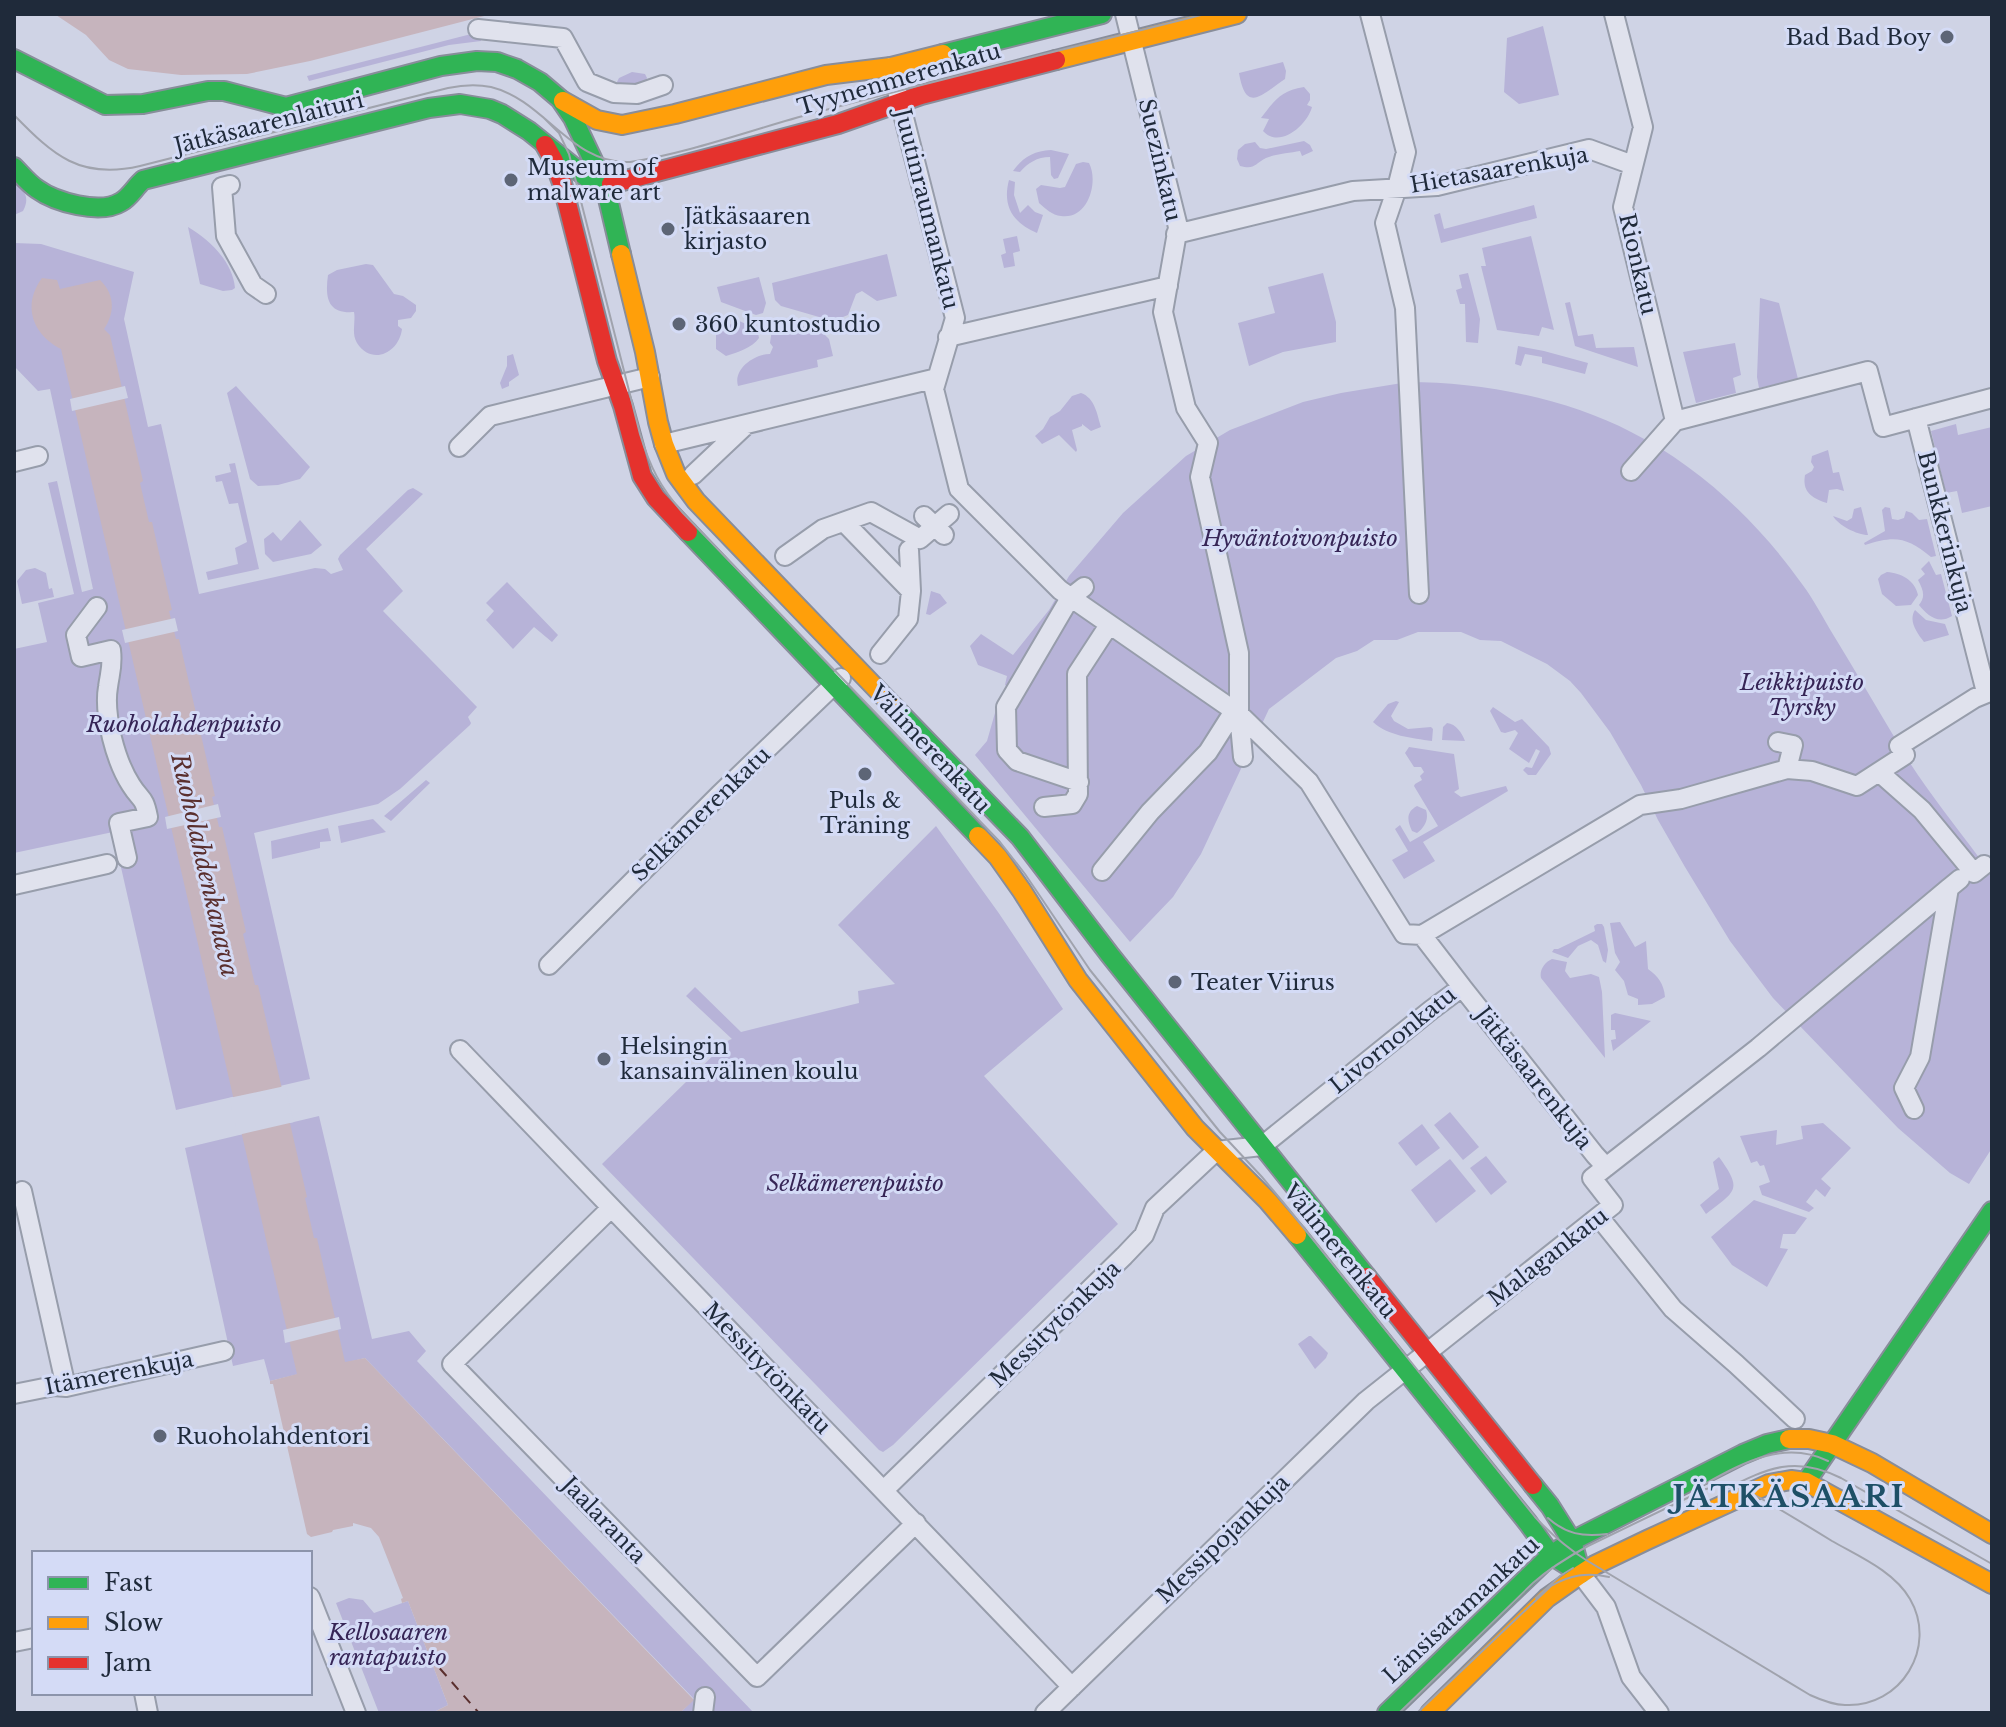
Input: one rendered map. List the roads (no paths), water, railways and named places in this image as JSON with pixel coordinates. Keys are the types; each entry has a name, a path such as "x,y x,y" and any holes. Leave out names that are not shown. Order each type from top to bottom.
{"street":[{"name":"Tyynenmerenkatu","path":"560,99 597,120 622,125 826,75 891,67 1102,14"},
{"name":"Suezinkatu","path":"1125,14 1178,227 1163,312 1186,408 1208,443 1200,477 1239,653 1236,712"},
{"name":"Tyynenmerenkatu","path":"605,186 838,124 936,91 1237,14"},
{"path":"1370,14 1406,152 1385,223 1405,308 1419,594"},
{"name":"Rionkatu","path":"1614,14 1643,127 1623,207 1675,421"},
{"path":"478,29 563,38 587,82 614,93 637,94 663,85"},
{"name":"Jätkäsaarenlaituri","path":"14,59 105,105 143,104 208,91 224,91 286,107 441,66 477,61 497,62 517,69 540,82 560,99 573,118 605,186 650,377"},
{"name":"Juutinraumankatu","path":"891,67 955,318 934,389 959,489 1109,625 1236,712 1309,782 1404,934 1422,935"},
{"name":"Jätkäsaarenlaituri","path":"14,167 37,189 53,197 84,206 113,205 124,199 143,180 455,104 478,106 500,113 545,145"},
{"name":"Tyynenmerenkatu","path":"569,212 578,172 590,153 622,125"},
{"path":"545,145 591,181 605,186"},
{"name":"Välimerenkatu","path":"545,145 558,171 602,347 623,406 642,476 656,498 998,857 1078,980 1195,1128 1265,1196 1551,1555 1581,1574"},
{"name":"Hietasaarenkuja","path":"1176,234 1353,191 1437,186 1589,149 1633,165"},
{"path":"225,184 226,236 253,285 266,294"},
{"path":"948,337 1168,286"},
{"path":"1631,471 1675,421 1868,371 1883,427 1992,398"},
{"path":"459,447 490,416 650,377 664,444 937,378"},
{"name":"Bunkkerinkuja","path":"1916,418 1989,691"},
{"path":"693,475 749,422"},
{"name":"Välimerenkatu","path":"664,444 676,474 696,501 982,796 1039,860 1103,945 1550,1506 1572,1541 1581,1574"},
{"path":"14,462 38,456"},
{"path":"785,556 823,529 844,522 864,509 920,539 949,514"},
{"path":"844,522 860,549 911,591"},
{"path":"880,654 910,622 909,550"},
{"path":"1072,592 1006,707 1007,750 1017,761 1079,782"},
{"path":"98,609 76,635 81,657 111,650 113,665 106,704 112,737 120,765 132,787 145,801 148,817 119,823 127,858"},
{"path":"1044,807 1072,804 1078,794 1077,674 1109,625"},
{"name":"Selkämerenkatu","path":"549,965 855,665"},
{"path":"1422,935 1640,805 1681,799 1787,769 1812,771 1857,786 1879,772 1902,750 1989,691"},
{"path":"1236,712 1243,757"},
{"path":"1102,871 1150,812 1208,752 1236,712"},
{"path":"1778,742 1793,745 1787,769"},
{"path":"1879,772 1922,810 1974,873 1984,865"},
{"path":"14,885 107,864"},
{"path":"1606,1167 1758,1048 1954,884 1920,1057 1904,1088 1914,1109"},
{"name":"Livornonkatu","path":"1262,1146 1462,987 1422,935"},
{"name":"Jätkäsaarenkuja","path":"1462,987 1606,1167"},
{"name":"Messitytönkatu","path":"460,1050 1072,1687"},
{"path":"1216,1151 1262,1146"},
{"name":"Messitytönkuja","path":"884,1490 1124,1256 1144,1235 1155,1208 1216,1151"},
{"name":"Malagankatu","path":"1404,1369 1613,1205 1592,1178 1606,1167"},
{"path":"22,1191 66,1387"},
{"name":"Jaalaranta","path":"611,1208 452,1364 757,1677 916,1523"},
{"path":"1806,1482 1992,1211"},
{"path":"1599,1217 1673,1309 1795,1419"},
{"name":"Itämerenkuja","path":"14,1394 54,1386 66,1387 224,1351"},
{"name":"Messipojankuja","path":"1045,1713 1366,1401 1404,1369"},
{"name":"Länsisatamankatu","path":"1387,1713 1551,1555 1572,1541 1767,1444 1798,1439 1832,1444 1872,1463 1992,1534"},
{"path":"1430,1713 1547,1598 1581,1574 1757,1488 1784,1481 1806,1482 1992,1584"},
{"path":"1581,1574 1606,1607 1631,1677 1659,1713"},
{"path":"312,1602 356,1713"}],"water":[{"path":"57,14 492,14 247,74 181,75 128,69 109,60 86,35"},
{"name":"Ruoholahdenkanava","path":"42,278 57,280 60,289 100,280 111,297 112,310 104,329 110,335 143,481 140,483 172,610 169,611 176,639 179,639 215,796 212,797 246,932 243,934 255,985 258,985 345,1362 365,1358 694,1700 680,1713 432,1713 448,1705 408,1601 402,1603 403,1598 379,1537 371,1528 353,1523 353,1526 332,1532 311,1537 307,1534 273,1384 270,1384 270,1381 297,1374 61,349 43,335 33,318 32,298"}],"tram line":[{"path":"14,115 42,142 69,161 100,170 119,169 448,88 480,85 510,94 591,153 609,160 630,162 1205,14"},
{"path":"543,117 559,133 569,154 640,434 652,467 668,494 1000,842 1090,970 1220,1132 1287,1207 1535,1517 1572,1551 1579,1555 1586,1560 1810,1695 1832,1703 1865,1703 1883,1696 1898,1685 1917,1654 1920,1636 1918,1617 1903,1589 1875,1565 1753,1494 1716,1487 1588,1546 1581,1550 1573,1554 1553,1568 1533,1583 1399,1713"},
{"path":"1701,1486 1747,1463 1779,1453 1811,1455 1828,1461"},
{"path":"1726,1489 1755,1475 1782,1467 1810,1467 1825,1471 1992,1564"},
{"path":"1548,1518 1561,1528 1575,1533 1607,1534"},
{"path":"1536,1598 1573,1568"},
{"path":"1417,1713 1551,1586 1579,1576 1609,1577"}],"place":[{"name":"Bad Bad Boy","path":"1947,37"},
{"name":"Museum of malware art","path":"511,180"},
{"name":"Jätkäsaaren kirjasto","path":"668,229"},
{"name":"360 kuntostudio","path":"679,324"},
{"name":"Puls & Träning","path":"865,774"},
{"name":"Teater Viirus","path":"1175,982"},
{"name":"Helsingin kansainvälinen koulu","path":"604,1059"},
{"name":"Ruoholahdentori","path":"160,1436"}],"district":[{"name":"JÄTKÄSAARI","path":"1789,1496"}],"park label":[{"name":"Hyväntoivonpuisto","path":"1300,538"},
{"name":"Leikkipuisto Tyrsky","path":"1802,694"},
{"name":"Ruoholahdenpuisto","path":"184,724"},
{"name":"Selkämerenpuisto","path":"855,1183"},
{"name":"Kellosaaren rantapuisto","path":"388,1644"}]}
